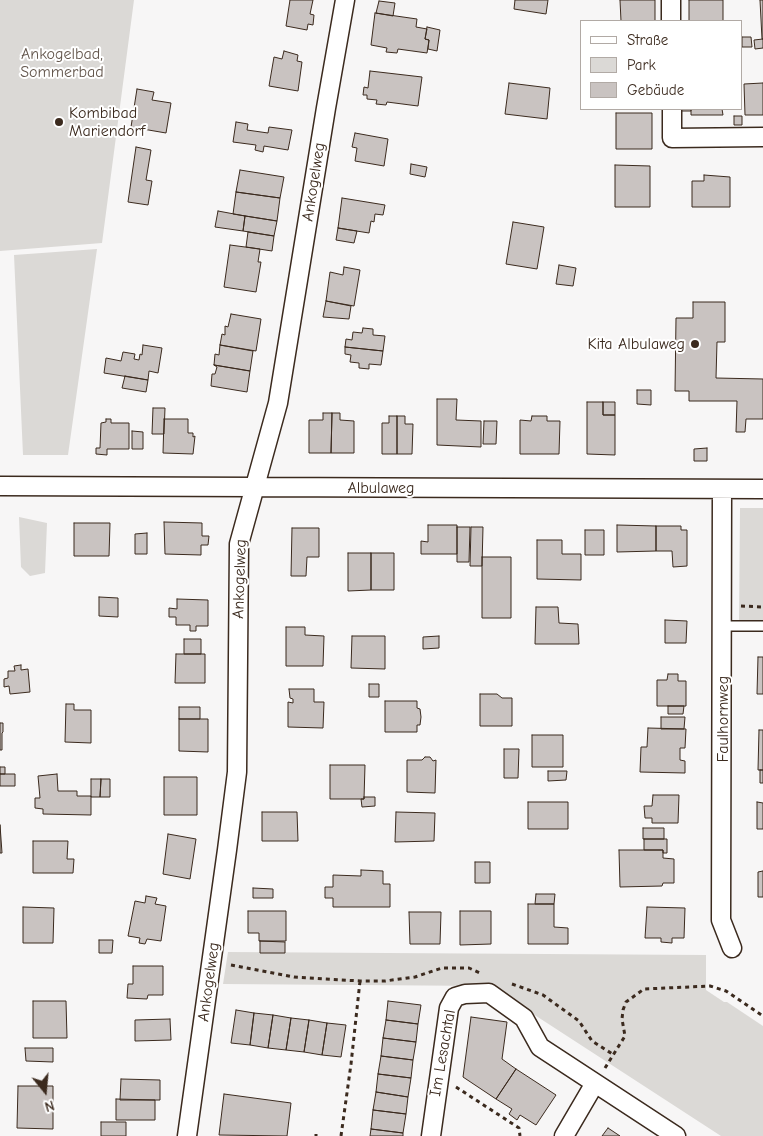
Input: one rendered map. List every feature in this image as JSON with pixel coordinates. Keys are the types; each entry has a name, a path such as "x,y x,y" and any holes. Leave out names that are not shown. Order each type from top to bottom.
{"street":[{"name":"Ankogelweg","path":"188,1136 237,772 239,544 278,404 345,0"},
{"path":"671,0 671,20"},
{"path":"672,110 672,138 763,137"},
{"name":"Albulaweg","path":"0,486 763,489"},
{"name":"Faulhornweg","path":"722,489 721,920 732,948"},
{"name":"Im Lesachtal","path":"431,1136 448,1008 455,998 465,994 489,993 524,1018 540,1047 676,1136"},
{"path":"564,1136 595,1083"}],"lane":[{"path":"723,626 763,626"}],"path":[{"path":"736,606 763,607"},
{"path":"223,964 294,977 360,981 385,981 416,976 442,968 469,968 488,975"},
{"path":"341,1136 360,981"},
{"path":"506,982 543,995 579,1021 592,1041 614,1055"},
{"path":"595,1083 625,1036 622,1019 626,1002 644,989 710,986 726,991 763,1016"},
{"path":"439,1076 519,1128 520,1136"}],"green space":[{"name":"Ankogelbad, Sommerbad","path":"0,0 134,0 102,243 0,251"},
{"path":"97,249 68,455 23,455 14,255"},
{"path":"740,508 763,508 763,622 739,623"},
{"path":"19,517 47,523 45,573 30,576 21,567"},
{"path":"228,952 706,955 706,990 763,1026 763,1136 721,1136 490,986 223,984"}],"building":[{"path":"290,0 313,0 310,14 314,15 313,25 308,24 307,30 286,26"},
{"path":"515,0 548,0 546,14 514,9"},
{"path":"620,0 655,0 655,20 621,20"},
{"path":"689,0 723,0 723,20 689,20"},
{"path":"760,0 763,0 763,39 762,39"},
{"path":"379,1 395,3 393,16 376,13"},
{"path":"375,13 417,19 416,27 427,29 425,39 429,40 427,53 398,49 397,53 386,52 387,48 371,45"},
{"path":"427,27 440,30 437,51 428,49 429,40 425,39"},
{"path":"743,37 751,37 752,47 743,47"},
{"path":"763,39 763,48 755,49 754,40"},
{"path":"284,51 298,55 297,61 302,62 298,91 269,86 274,57 282,59"},
{"path":"370,71 422,77 418,106 387,102 386,105 376,104 377,100 367,99 367,95 363,95 364,87 368,88"},
{"path":"509,83 550,88 547,119 505,114"},
{"path":"763,83 763,115 745,115 744,84"},
{"path":"137,89 154,92 152,100 171,103 166,133 131,127"},
{"path":"691,110 722,110 723,115 691,115"},
{"path":"616,113 652,113 652,149 616,149"},
{"path":"734,116 742,116 742,125 734,125"},
{"path":"236,122 248,124 247,130 268,133 269,127 292,130 288,150 264,146 263,152 255,150 256,145 233,142"},
{"path":"355,133 388,139 384,166 355,161 357,148 352,147"},
{"path":"136,147 151,150 146,180 152,181 148,205 128,202"},
{"path":"411,164 427,167 425,177 410,174"},
{"path":"615,165 650,166 650,207 615,207"},
{"path":"240,170 284,177 280,198 236,192"},
{"path":"704,175 730,177 730,207 692,207 692,181 704,181"},
{"path":"236,192 280,198 277,221 233,214"},
{"path":"342,198 385,205 383,215 375,214 374,222 371,221 369,233 338,228"},
{"path":"218,211 245,216 243,231 215,227"},
{"path":"245,216 277,221 274,236 243,231"},
{"path":"513,222 544,227 537,269 506,264"},
{"path":"338,228 357,231 354,243 336,240"},
{"path":"248,232 274,236 272,251 246,247"},
{"path":"230,245 260,249 258,262 261,262 256,292 224,287"},
{"path":"559,265 576,268 573,286 556,284"},
{"path":"344,267 360,270 354,306 326,301 330,272 343,275"},
{"path":"326,301 351,306 349,319 323,317"},
{"path":"693,302 725,302 725,342 717,342 716,378 763,379 763,419 746,419 745,432 736,432 737,401 689,401 689,391 675,391 676,318 693,318"},
{"path":"231,314 261,319 256,351 220,345 222,334 225,335 225,326 228,327"},
{"path":"363,328 373,329 373,335 385,336 383,351 345,347 346,339 352,340 353,332 362,333"},
{"path":"143,345 162,348 158,373 149,371 148,380 104,373 106,358 121,361 123,352 135,354 134,359 139,360 140,354 142,355"},
{"path":"220,345 253,351 250,371 214,365 215,354 219,355"},
{"path":"345,347 383,351 381,365 369,364 369,369 359,368 359,363 350,362 351,355 345,354"},
{"path":"214,365 250,371 247,392 211,386 212,374 215,374 217,367"},
{"path":"125,376 148,380 146,392 122,388"},
{"path":"637,390 651,390 651,405 637,404"},
{"path":"437,399 457,399 456,420 481,421 481,447 437,445"},
{"path":"587,402 603,402 603,415 615,415 615,455 587,454"},
{"path":"603,402 615,402 615,415 603,415"},
{"path":"153,408 165,408 164,434 152,434"},
{"path":"323,413 332,413 331,453 309,453 309,420 323,420"},
{"path":"332,413 340,413 340,420 354,421 354,453 331,453"},
{"path":"389,416 397,416 397,454 382,454 382,423 389,423"},
{"path":"397,416 405,416 405,424 413,424 412,454 397,454"},
{"path":"532,416 547,416 547,421 560,421 559,454 520,454 520,420 531,421"},
{"path":"106,419 111,419 111,423 129,423 129,449 107,449 107,455 96,454 96,448 100,448 101,423 106,422"},
{"path":"164,419 188,419 188,433 193,433 193,437 195,436 193,454 163,453"},
{"path":"484,421 497,421 496,444 483,444"},
{"path":"132,431 143,432 143,449 132,449"},
{"path":"707,448 707,461 694,461 694,449"},
{"path":"164,522 202,523 202,536 209,536 208,545 201,545 201,555 165,554"},
{"path":"74,523 110,523 109,556 74,556"},
{"path":"428,525 457,525 457,554 421,554 421,541 428,542"},
{"path":"617,525 656,526 656,551 617,552"},
{"path":"656,526 681,526 681,530 687,530 687,566 673,567 672,551 656,551"},
{"path":"457,527 470,527 469,562 457,562"},
{"path":"471,527 483,527 482,566 470,566"},
{"path":"292,528 319,528 319,557 307,557 306,576 291,576"},
{"path":"585,530 604,530 604,555 585,555"},
{"path":"147,533 147,554 135,554 135,534"},
{"path":"537,540 562,540 562,554 581,554 581,580 537,579"},
{"path":"348,553 371,553 371,590 348,591"},
{"path":"371,553 394,553 394,590 371,590"},
{"path":"482,557 511,557 511,618 482,618"},
{"path":"99,597 118,598 118,617 99,616"},
{"path":"177,599 208,600 208,626 196,626 196,631 190,631 190,625 176,625 176,617 169,617 169,608 177,609"},
{"path":"536,607 558,607 559,623 578,624 579,644 535,644"},
{"path":"665,620 687,621 686,643 665,643"},
{"path":"286,627 305,627 305,635 324,636 323,666 286,666"},
{"path":"352,636 385,636 385,669 351,668"},
{"path":"439,636 439,648 423,649 423,637"},
{"path":"184,639 201,639 201,654 184,654"},
{"path":"176,654 205,654 205,683 175,683"},
{"path":"758,657 763,657 763,694 757,694"},
{"path":"21,665 21,670 28,669 30,692 10,694 9,686 4,687 4,679 8,678 8,671 15,671 14,666"},
{"path":"668,674 678,674 678,681 686,681 686,706 657,706 657,680 667,680"},
{"path":"369,684 379,684 379,697 369,697"},
{"path":"289,689 314,689 314,702 324,702 323,728 288,727 288,702 293,703 293,699 290,698"},
{"path":"480,694 497,694 502,698 512,698 512,726 480,726"},
{"path":"385,701 417,701 417,708 420,709 421,717 420,725 417,725 417,732 385,732"},
{"path":"66,704 74,704 74,710 91,710 91,743 65,742"},
{"path":"668,706 684,706 683,714 668,714"},
{"path":"179,707 200,707 200,719 179,719"},
{"path":"661,717 685,717 684,729 661,729"},
{"path":"179,719 208,719 208,752 179,751"},
{"path":"0,723 3,723 2,750 0,750"},
{"path":"648,728 686,729 685,748 680,748 680,760 685,761 685,773 640,772 641,747 647,747"},
{"path":"759,730 763,730 763,770 758,770"},
{"path":"532,735 563,735 563,767 532,767"},
{"path":"504,749 519,749 518,778 504,778"},
{"path":"425,757 430,757 433,761 436,760 435,793 407,792 407,760 422,760"},
{"path":"330,765 365,765 364,799 330,799"},
{"path":"0,767 5,767 5,774 0,774"},
{"path":"760,770 763,770 763,783 760,783"},
{"path":"548,771 567,771 566,780 548,781"},
{"path":"0,774 15,774 15,786 0,786"},
{"path":"57,774 58,791 77,791 77,796 91,796 91,815 43,814 43,809 35,808 35,798 40,798 38,776"},
{"path":"164,777 197,777 197,815 164,815"},
{"path":"91,779 101,779 100,797 91,797"},
{"path":"101,779 110,779 110,797 100,797"},
{"path":"653,795 679,795 678,823 652,823 652,818 645,818 644,806 652,806"},
{"path":"364,797 375,797 375,806 362,807 361,799 364,799"},
{"path":"528,802 568,802 568,829 528,829"},
{"path":"757,802 763,803 763,829 757,829"},
{"path":"262,812 297,812 298,841 262,841"},
{"path":"396,812 435,813 434,841 395,842"},
{"path":"0,825 2,853 0,853"},
{"path":"643,828 664,828 664,839 643,839"},
{"path":"168,834 196,839 190,879 163,874"},
{"path":"644,839 667,839 667,853 663,853 663,850 644,850"},
{"path":"33,841 68,841 67,859 74,859 73,873 33,873"},
{"path":"619,850 663,850 663,858 674,859 674,883 663,883 662,886 620,887"},
{"path":"475,862 490,862 490,883 475,883"},
{"path":"361,870 383,871 383,884 390,884 390,907 333,907 333,898 325,898 325,887 333,887 333,875 361,876"},
{"path":"763,871 763,897 758,897 758,872"},
{"path":"253,888 273,889 273,898 253,898"},
{"path":"536,894 555,894 554,904 535,904"},
{"path":"146,896 157,898 155,904 166,906 161,941 147,939 145,944 139,943 140,938 128,936 135,901 145,903"},
{"path":"528,904 554,904 554,927 568,928 568,944 528,944"},
{"path":"23,907 54,908 53,943 23,943"},
{"path":"647,907 685,908 684,938 672,938 672,943 661,942 661,938 645,938"},
{"path":"248,911 286,911 286,941 259,941 259,933 248,933"},
{"path":"460,911 491,911 491,944 460,945"},
{"path":"409,912 441,912 440,944 410,944"},
{"path":"99,940 113,940 112,953 99,953"},
{"path":"260,941 285,942 285,953 260,953"},
{"path":"133,966 163,966 163,995 148,995 147,999 127,998 128,984 133,984"},
{"path":"33,1001 66,1001 67,1038 33,1038"},
{"path":"388,1001 421,1005 418,1024 386,1020"},
{"path":"236,1010 254,1013 250,1045 231,1043"},
{"path":"254,1013 273,1015 268,1048 250,1045"},
{"path":"273,1015 291,1018 286,1050 268,1048"},
{"path":"471,1017 507,1022 502,1059 516,1069 496,1099 463,1077"},
{"path":"291,1018 309,1020 304,1052 286,1050"},
{"path":"170,1019 171,1040 135,1041 135,1020"},
{"path":"309,1020 327,1023 322,1055 304,1052"},
{"path":"386,1020 418,1024 416,1042 383,1038"},
{"path":"327,1023 346,1025 341,1057 322,1055"},
{"path":"383,1038 416,1042 413,1060 381,1056"},
{"path":"25,1048 53,1048 53,1062 26,1061"},
{"path":"381,1056 413,1060 411,1078 378,1074"},
{"path":"516,1069 556,1095 536,1125 520,1115 517,1120 509,1114 512,1109 496,1099"},
{"path":"378,1074 411,1078 408,1097 376,1092"},
{"path":"121,1079 160,1080 160,1100 120,1100"},
{"path":"18,1086 53,1086 53,1129 17,1128"},
{"path":"376,1092 408,1097 406,1114 373,1110"},
{"path":"224,1094 291,1103 287,1136 219,1135"},
{"path":"116,1099 155,1100 155,1120 116,1120"},
{"path":"373,1110 406,1114 403,1133 371,1129"},
{"path":"101,1122 126,1122 126,1136 101,1136"},
{"path":"608,1128 620,1136 602,1136"},
{"path":"371,1129 403,1133 403,1136 370,1136"}],"place":[{"name":"Kombibad Mariendorf","path":"59,122"},
{"name":"Kita Albulaweg","path":"695,344"}]}
